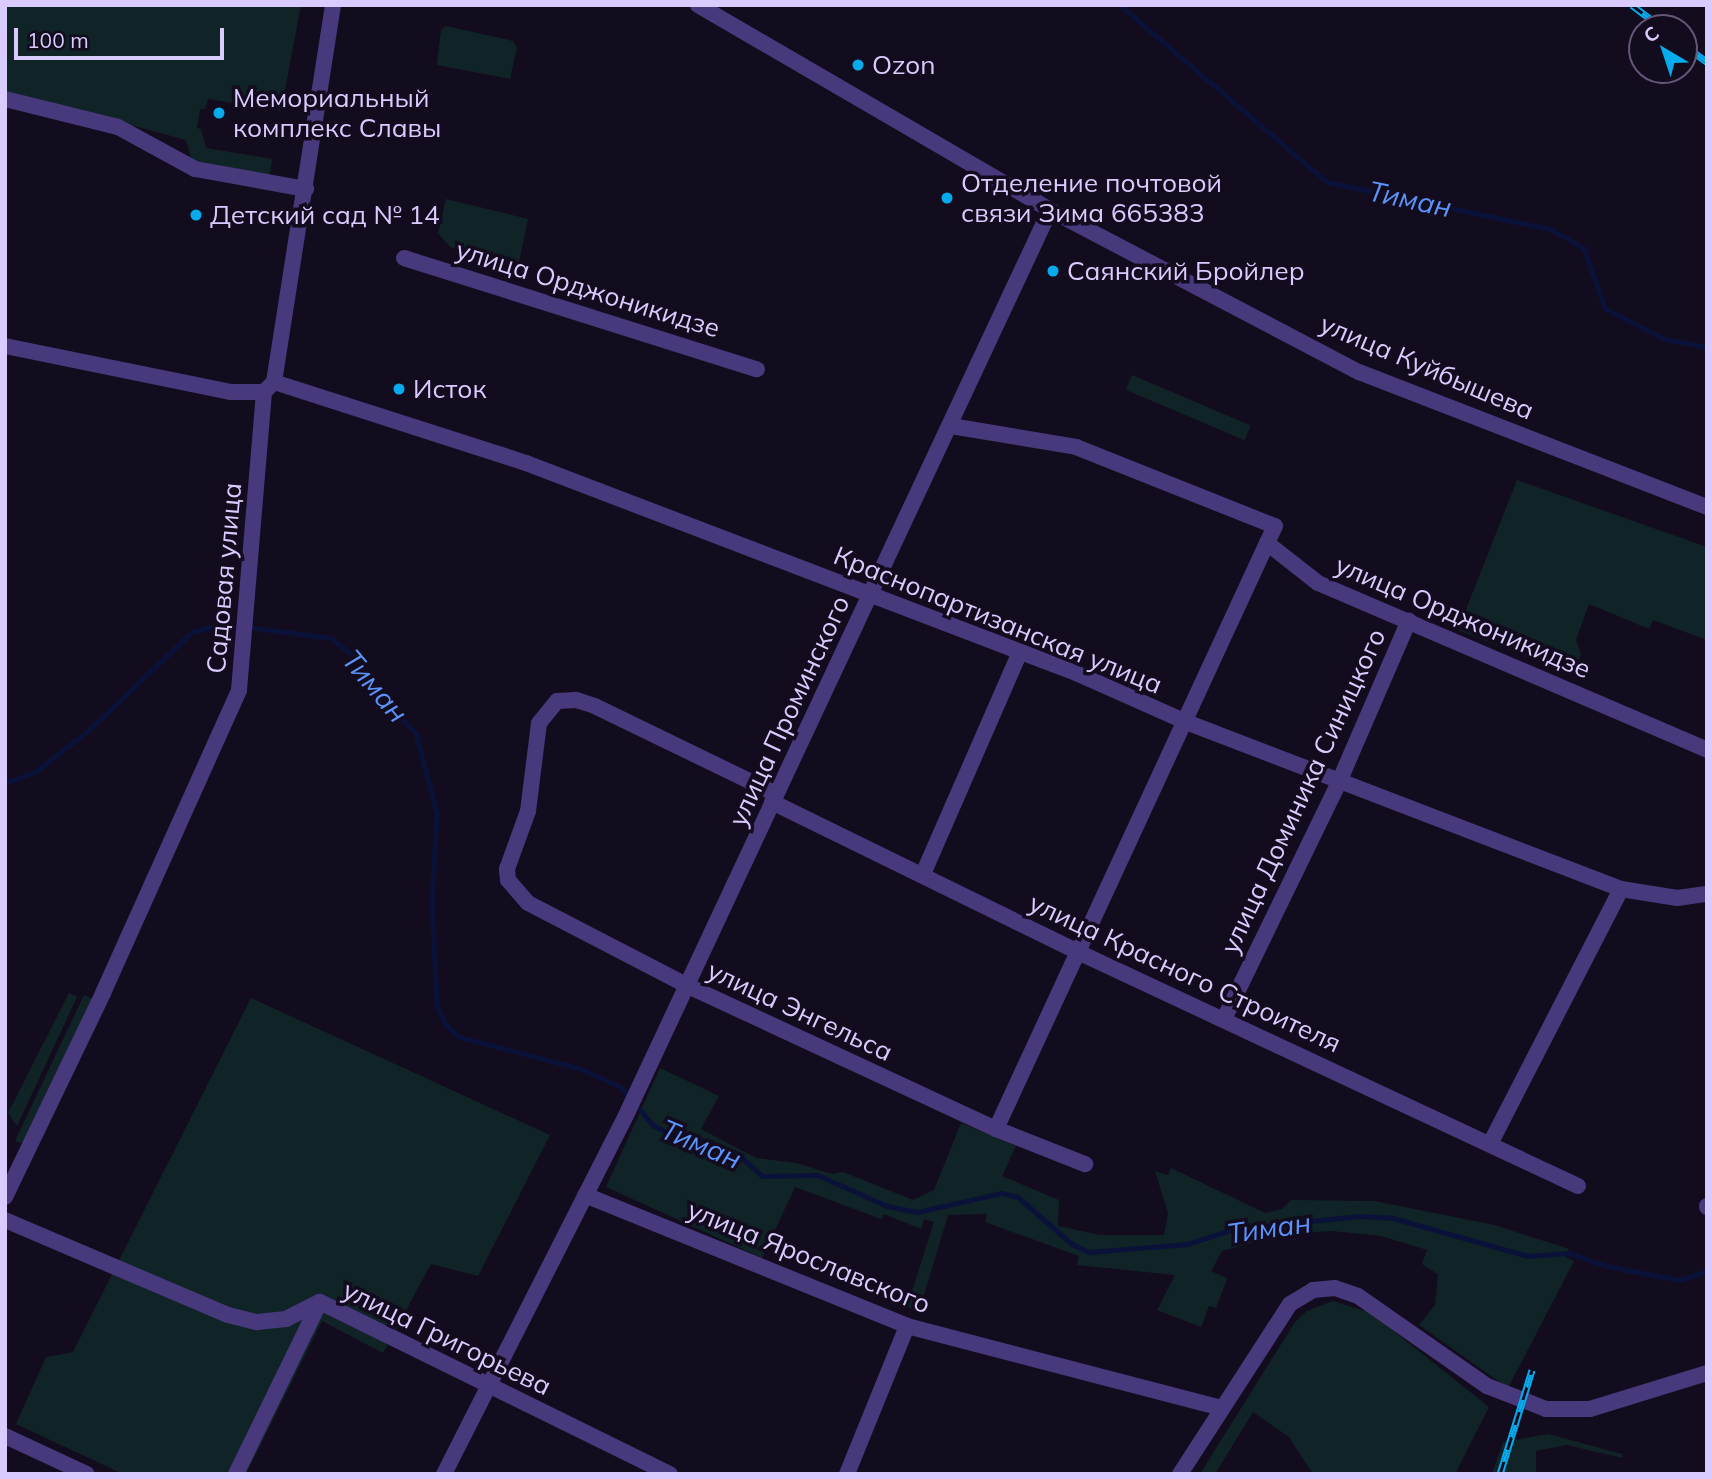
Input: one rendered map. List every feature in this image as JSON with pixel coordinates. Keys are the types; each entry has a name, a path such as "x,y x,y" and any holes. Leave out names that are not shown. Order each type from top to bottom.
{"street":[{"name":"Садовая улица","path":"5,1197 103,993 239,690 243,599 269,387 306,189 333,5"},
{"name":"улица Куйбышева","path":"698,5 1050,210 1359,372 1707,507"},
{"path":"5,99 118,127 195,169 306,189"},
{"name":"улица Проминского","path":"585,1195 688,986 1050,210"},
{"name":"улица Орджоникидзе","path":"404,258 757,369"},
{"name":"Краснопартизанская улица","path":"5,346 231,392 269,387 526,463 1020,652 1186,722 1621,889 1677,898 1705,895"},
{"path":"951,426 1076,447 1275,526 996,1129"},
{"name":"улица Орджоникидзе","path":"1267,543 1318,583 1707,750"},
{"name":"улица Доминика Синицкого","path":"1224,1019 1339,782 1409,620"},
{"path":"923,874 1020,652"},
{"name":"улица Красного Строителя","path":"508,880 507,869 528,811 539,723 557,701 576,700 1078,952 1578,1186"},
{"name":"улица Энгельса","path":"508,880 528,903 688,986 996,1129 1085,1164"},
{"path":"1490,1144 1621,889"},
{"path":"444,1474 585,1195"},
{"name":"улица Ярославского","path":"585,1195 907,1326 1222,1408"},
{"name":"улица Григорьева","path":"5,1220 228,1315 257,1322 286,1319 320,1302 670,1474"},
{"path":"1180,1474 1290,1304 1324,1288 1358,1296 1509,1397 1546,1409 1590,1409 1707,1373"},
{"path":"236,1474 320,1302"},
{"path":"847,1474 907,1326"},
{"path":"5,1436 87,1474"}],"green space":[{"path":"5,5 301,5 281,111 208,99 205,109 200,109 197,128 201,129 206,148 272,159 270,175 192,161 186,140 5,91"},
{"path":"446,26 513,41 517,48 510,79 437,65 441,30"},
{"path":"446,199 528,219 518,267 450,247 438,233"},
{"path":"1132,375 1251,425 1244,440 1126,390"},
{"path":"1517,480 1707,547 1707,640 1653,620 1649,629 1589,604 1576,640 1581,654 1571,674 1458,630"},
{"path":"69,993 77,997 17,1126 8,1113"},
{"path":"84,995 95,1000 30,1133 21,1143 15,1141"},
{"path":"251,998 550,1135 478,1276 431,1264 383,1353 322,1321 246,1474 123,1474 16,1424 46,1357 73,1352"},
{"path":"660,1068 719,1096 701,1129 756,1158 796,1163 832,1174 843,1172 913,1200 934,1190 961,1123 1016,1146 1002,1176 1059,1200 1058,1226 1100,1235 1164,1235 1168,1213 1155,1171 1168,1175 1171,1168 1265,1213 1282,1209 1291,1200 1374,1201 1494,1225 1569,1249 1565,1257 1574,1261 1508,1388 1419,1325 1435,1305 1438,1274 1422,1264 1427,1250 1381,1236 1332,1231 1293,1233 1222,1251 1211,1271 1227,1279 1216,1308 1209,1306 1201,1327 1157,1310 1175,1275 1077,1265 1079,1256 985,1222 987,1214 948,1215 919,1312 907,1307 934,1222 924,1219 921,1229 884,1214 881,1219 795,1187 762,1258 606,1187"},
{"path":"1333,1301 1371,1313 1489,1407 1455,1474 1313,1474 1289,1437 1253,1412 1215,1474 1200,1474 1295,1322 1307,1311"},
{"path":"1548,1434 1622,1454 1622,1458 1567,1445 1536,1451 1536,1474 1492,1474 1503,1442"}],"waterway":[{"name":"Тиман","path":"1120,5 1327,182 1550,229 1584,248 1605,308 1665,339 1707,347"},
{"name":"Тиман","path":"5,783 35,772 89,730 192,632 222,624 331,638 358,658 377,694 416,733 437,813 432,902 437,1005 446,1025 460,1037 582,1069 621,1087 653,1125 677,1138 692,1136 739,1155 762,1176 818,1175 887,1206 918,1212 1001,1193 1018,1197 1072,1244 1089,1252 1188,1244 1234,1229 1359,1216 1393,1218 1528,1256 1569,1253 1606,1266 1680,1280 1707,1271"}],"railway":[{"path":"1632,5 1644,14"},
{"path":"1698,55 1707,62"},
{"path":"1500,1474 1532,1370"}],"place":[{"name":"Ozon","path":"858,65"},
{"name":"Мемориальный комплекс Славы","path":"219,113"},
{"name":"Отделение почтовой связи Зима 665383","path":"947,198"},
{"name":"Детский сад № 14","path":"196,215"},
{"name":"Саянский Бройлер","path":"1053,271"},
{"name":"Исток","path":"399,389"}]}
